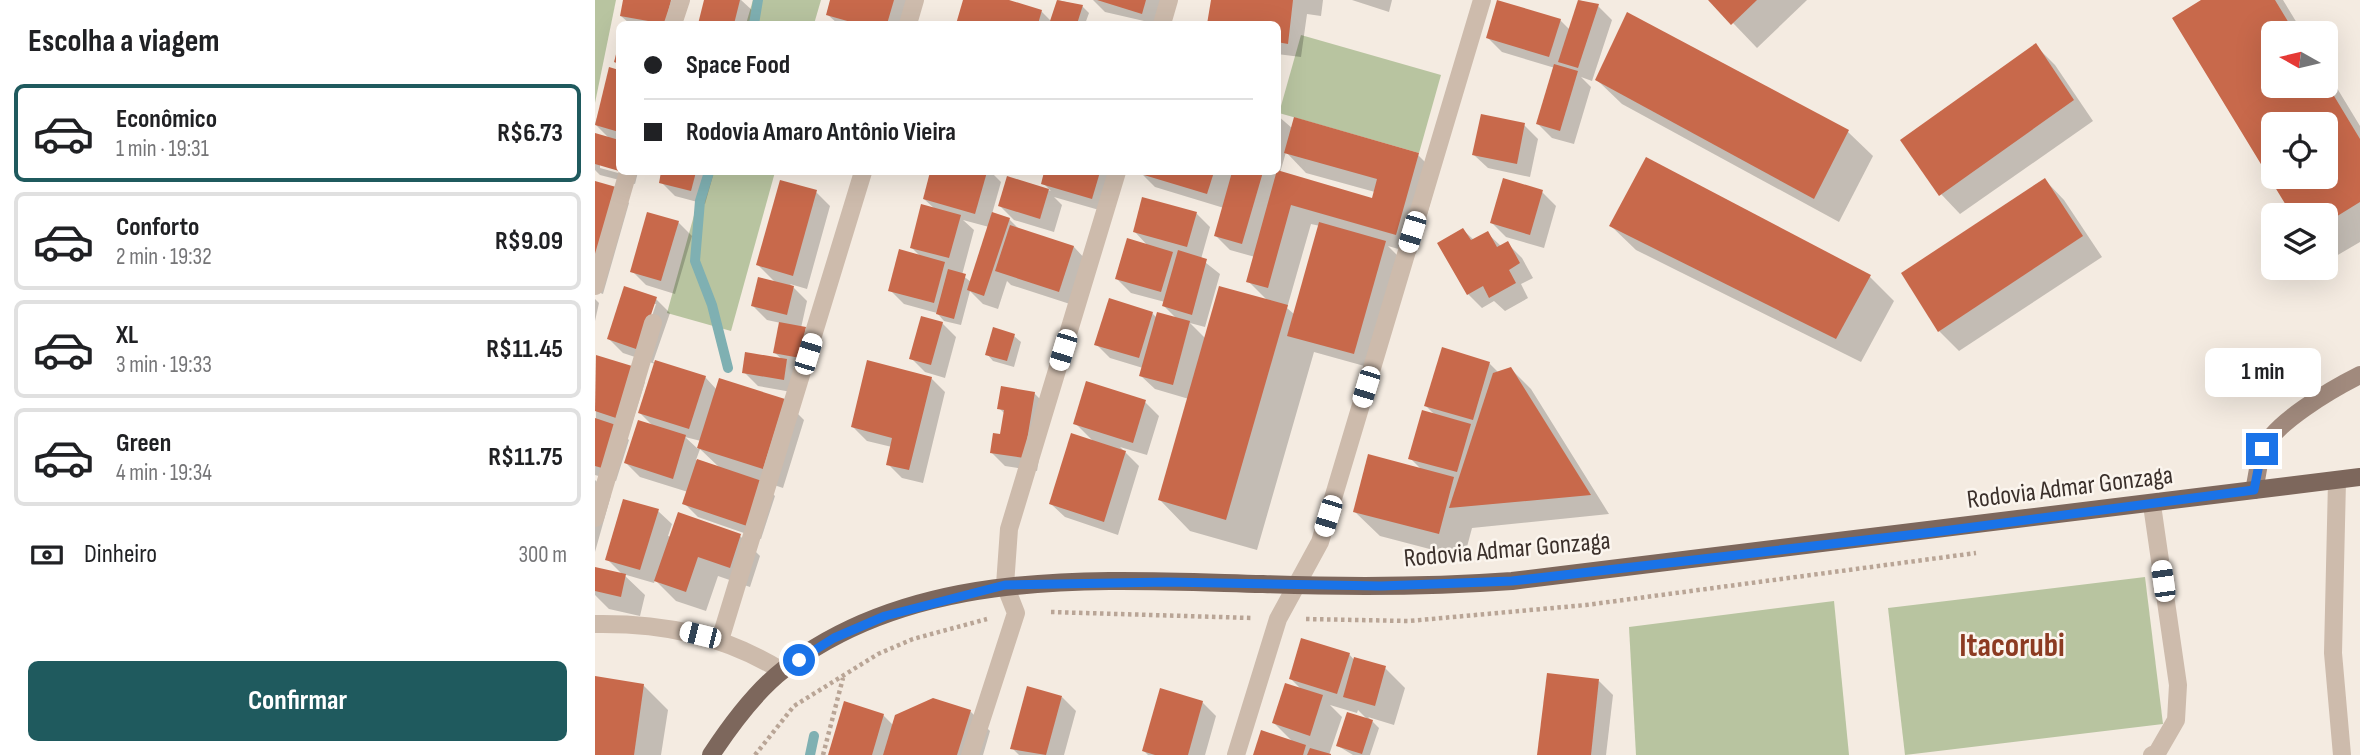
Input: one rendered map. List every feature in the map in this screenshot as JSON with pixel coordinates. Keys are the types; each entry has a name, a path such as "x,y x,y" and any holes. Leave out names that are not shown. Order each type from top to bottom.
{"main road":[{"path":"2254,490 2262,449 2288,421 2333,389 2360,375"},
{"name":"Rodovia Admar Gonzaga","path":"711,755 747,706 782,671 834,638 885,616 1005,585 1153,582 1453,585 1512,581 2152,505 2360,477"}],"street":[{"path":"674,21 681,0"},
{"path":"909,21 915,0"},
{"path":"1163,21 1169,0"},
{"path":"1236,755 1278,619 1299,585 1320,542 1482,0"},
{"path":"595,286 627,175"},
{"path":"720,640 862,175"},
{"path":"970,755 1016,613 1005,585 1009,528 1116,175"},
{"path":"595,518 653,323"},
{"path":"2337,481 2333,653 2342,755"},
{"path":"2152,505 2178,685 2176,720 2157,753 2152,755"},
{"path":"595,624 660,626 720,640 749,651 782,671"}],"path":[{"path":"823,755 843,677"}],"green space":[{"path":"595,0 616,0 595,103"},
{"path":"753,0 821,0 815,21 747,21"},
{"path":"1301,35 1441,75 1419,153 1281,114"},
{"path":"705,175 774,175 731,331 667,313"},
{"path":"2145,577 2163,724 1905,755 1888,608"},
{"path":"1834,601 1849,755 1636,755 1629,627"}],"building":[{"path":"623,0 671,0 666,21 620,16"},
{"path":"704,0 740,0 735,21 699,21"},
{"path":"830,0 894,0 888,21 847,21 826,15"},
{"path":"963,0 1009,0 1042,10 1039,21 957,21"},
{"path":"1057,0 1083,5 1078,21 1050,21"},
{"path":"1097,0 1146,0 1142,14"},
{"path":"1211,0 1293,0 1288,44 1281,43 1281,21 1208,21"},
{"path":"1497,0 1561,19 1549,57 1486,38"},
{"path":"1578,0 1599,4 1578,68 1558,62"},
{"path":"1708,0 1757,0 1731,25"},
{"path":"2201,0 2275,0 2288,21 2261,21 2261,98 2335,98 2360,139 2360,202 2338,216 2338,203 2285,203 2276,189 2338,189 2338,112 2261,112 2261,164 2172,18"},
{"path":"1627,12 1849,130 1814,199 1595,80"},
{"path":"2036,43 2074,100 1939,196 1900,140"},
{"path":"1554,64 1578,71 1560,131 1536,124"},
{"path":"609,67 616,69 616,131 595,125"},
{"path":"1481,114 1525,123 1517,164 1472,155"},
{"path":"1294,117 1419,153 1396,235 1291,205 1268,288 1246,282 1276,175 1281,175 1281,171 1372,198 1377,179 1284,153"},
{"path":"595,133 616,139 616,170 595,164"},
{"path":"1646,157 1871,275 1836,339 1609,226"},
{"path":"660,175 695,175 691,191 659,183"},
{"path":"929,175 986,175 975,214 923,199"},
{"path":"1043,175 1099,175 1092,199 1041,184"},
{"path":"1144,175 1213,175 1207,194"},
{"path":"1231,175 1262,175 1242,244 1214,236"},
{"path":"1007,176 1049,189 1040,219 998,206"},
{"path":"1503,178 1543,190 1530,235 1490,223"},
{"path":"2045,178 2083,236 1938,332 1901,273"},
{"path":"780,180 817,190 793,276 756,265"},
{"path":"595,181 616,187 595,259"},
{"path":"1142,197 1197,212 1187,247 1133,232"},
{"path":"921,204 961,215 949,258 910,248"},
{"path":"647,212 679,221 661,281 630,272"},
{"path":"992,212 1010,218 984,296 967,290"},
{"path":"1319,222 1386,241 1354,354 1287,336"},
{"path":"1010,225 1074,246 1059,292 995,271"},
{"path":"1463,228 1471,240 1488,231 1497,247 1508,241 1520,263 1509,270 1516,283 1489,298 1483,286 1467,295 1437,243"},
{"path":"1127,238 1173,252 1161,292 1115,279"},
{"path":"899,249 945,262 934,303 888,291"},
{"path":"1178,250 1207,259 1192,315 1162,306"},
{"path":"948,269 966,274 954,319 936,314"},
{"path":"758,277 794,286 787,315 751,306"},
{"path":"624,286 657,297 639,350 607,339"},
{"path":"1219,286 1288,305 1226,520 1158,500"},
{"path":"1109,298 1153,312 1139,358 1094,345"},
{"path":"1157,312 1190,321 1173,385 1139,376"},
{"path":"921,316 943,322 931,365 909,359"},
{"path":"779,322 806,327 800,358 773,353"},
{"path":"993,327 1015,334 1007,361 985,355"},
{"path":"1442,347 1490,362 1473,420 1424,406"},
{"path":"745,352 787,359 784,380 742,373"},
{"path":"596,355 632,366 616,418 595,411"},
{"path":"655,360 706,376 689,429 638,413"},
{"path":"867,360 932,377 909,470 886,465 892,438 851,427"},
{"path":"1511,367 1591,495 1449,508 1493,373"},
{"path":"719,378 785,399 763,469 697,448"},
{"path":"1086,381 1146,400 1133,443 1073,424"},
{"path":"1001,386 1035,392 1024,458 990,453 993,433 1000,434 1004,410 997,409"},
{"path":"1422,410 1471,424 1457,472 1408,459"},
{"path":"595,418 616,425 602,468 595,466"},
{"path":"638,420 686,435 673,479 624,463"},
{"path":"1071,433 1126,451 1104,522 1049,504"},
{"path":"1368,454 1454,477 1439,534 1353,512"},
{"path":"697,459 762,481 747,526 682,504"},
{"path":"623,499 659,509 640,570 605,560"},
{"path":"678,512 741,534 730,568 698,557 686,592 654,581"},
{"path":"595,567 626,574 621,597 595,591"},
{"path":"1301,638 1350,653 1337,694 1289,679"},
{"path":"1354,657 1386,666 1375,706 1343,697"},
{"path":"1547,673 1599,679 1591,755 1537,755"},
{"path":"595,676 644,684 634,755 595,755"},
{"path":"1285,683 1323,695 1310,736 1272,723"},
{"path":"1027,686 1062,696 1046,755 1010,749"},
{"path":"1160,688 1203,701 1188,755 1155,755 1142,751"},
{"path":"933,698 971,710 957,755 883,755 895,715"},
{"path":"844,701 884,714 872,755 828,755"},
{"path":"1347,712 1373,720 1362,754 1336,746"},
{"path":"1261,730 1306,745 1303,755 1253,755"},
{"path":"1310,748 1331,754 1331,755 1307,755"}],"waterway":[{"path":"754,21 758,0"},
{"path":"708,175 700,201 695,261 712,305 728,368"},
{"path":"810,755 814,736"}],"district":[{"name":"Itacorubi","path":"2012,646"}],"route":[{"path":"799,660 834,638 885,616 941,599 1005,585 1167,582 1381,586 1512,581 1943,531 2254,490 2262,449"}]}
